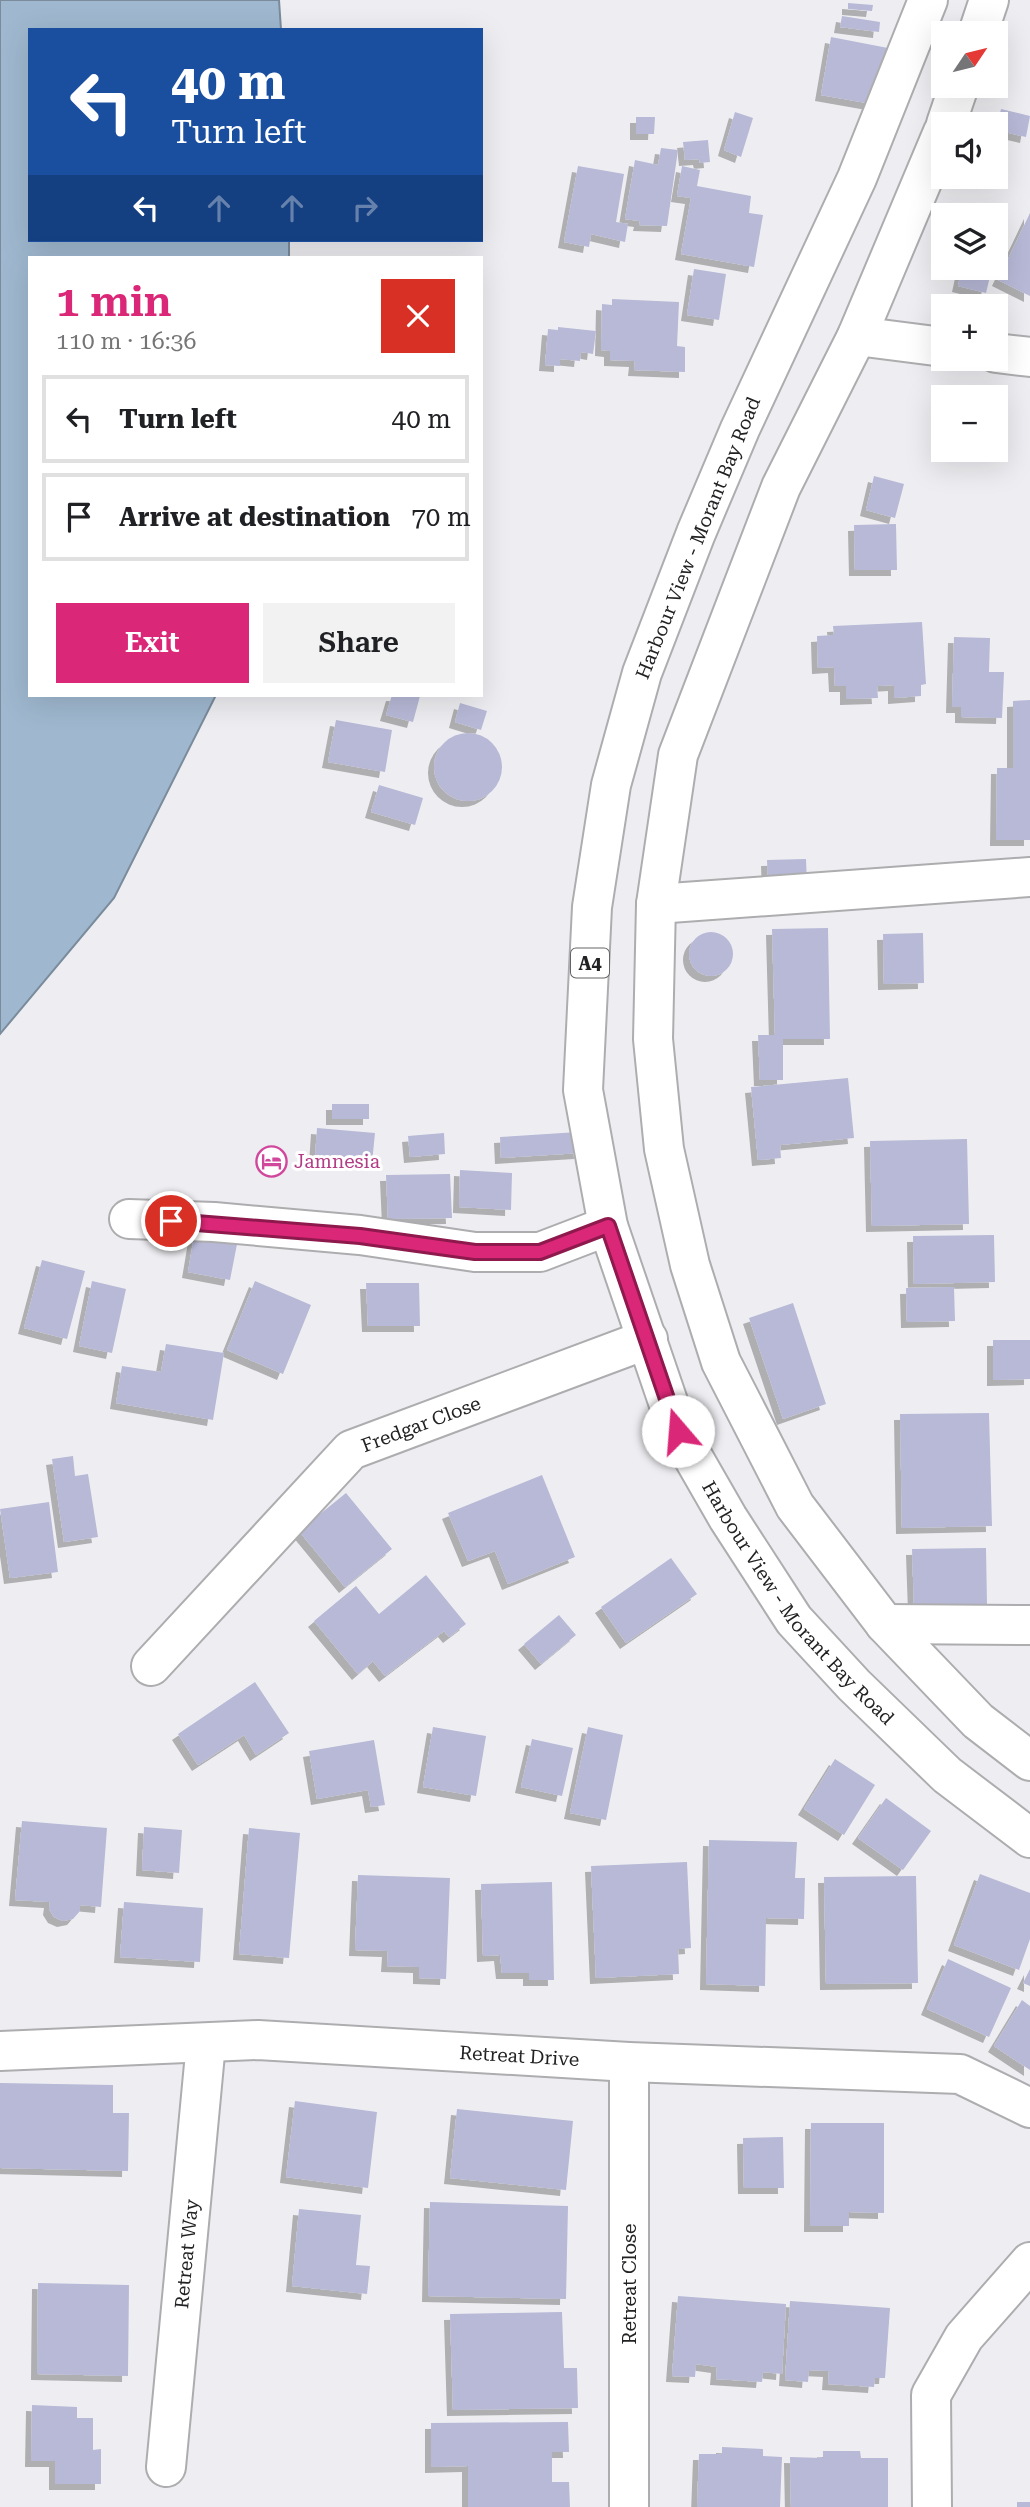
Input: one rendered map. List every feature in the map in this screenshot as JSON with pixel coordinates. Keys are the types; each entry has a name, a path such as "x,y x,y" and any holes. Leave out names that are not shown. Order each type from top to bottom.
{"main road":[{"name":"Harbour View - Morant Bay Road","path":"928,0 857,178 740,429 642,673 611,785 592,907 583,1090 608,1226 678,1431 728,1518 794,1620 854,1685 947,1775 1030,1838"},
{"path":"982,21 989,0"},
{"path":"931,160 857,336 781,487 678,755 656,904 654,1053 664,1149 690,1265 721,1362 795,1506 884,1624 978,1721 1030,1760"},
{"path":"857,336 931,345"},
{"path":"1008,354 1030,357"},
{"path":"656,904 1030,877"},
{"path":"129,1219 214,1222 360,1236 475,1252 540,1252 608,1226"},
{"name":"Fredgar Close","path":"151,1666 351,1450 648,1339"},
{"path":"884,1624 1030,1625"},
{"name":"Retreat Drive","path":"0,2051 258,2040 629,2062 960,2074 1030,2108"},
{"name":"Retreat Way","path":"166,2467 206,2043"},
{"name":"Retreat Close","path":"629,2062 629,2507"},
{"path":"932,2507 931,2395 964,2337 1030,2262"}],"water":[{"path":"0,0 279,0 281,28 28,28 28,242 289,242 289,256 28,256 28,697 215,697 114,898 0,1034"}],"building":[{"path":"848,3 873,5 872,11 848,9"},
{"path":"842,16 880,22 879,32 840,27"},
{"path":"831,37 888,48 878,105 821,95"},
{"path":"1001,109 1030,116 1026,137 1008,133 1008,112 1000,112"},
{"path":"735,112 753,118 741,157 724,150"},
{"path":"636,117 655,117 654,134 636,134"},
{"path":"708,140 710,162 700,163 699,159 685,160 683,142"},
{"path":"661,148 678,150 667,226 639,225 640,221 625,219 635,160 658,165"},
{"path":"578,166 624,174 616,222 628,224 625,242 591,234 589,247 564,242"},
{"path":"682,166 700,170 697,186 751,196 749,213 763,215 754,267 681,254 691,198 677,196"},
{"path":"1030,213 1030,296 998,280 1008,280 1008,259"},
{"path":"694,269 726,274 719,320 687,315"},
{"path":"959,280 989,280 986,293 958,286"},
{"path":"612,299 679,302 677,346 685,347 685,372 634,370 635,361 610,360 610,351 601,350 602,304 612,305"},
{"path":"558,327 596,331 593,354 581,352 580,361 560,359 560,366 545,365 548,329 558,330"},
{"path":"874,476 904,484 895,518 866,510"},
{"path":"896,524 897,570 855,570 854,525"},
{"path":"922,622 926,684 921,685 921,696 894,698 894,685 877,686 878,698 846,699 846,686 835,686 834,667 818,668 817,636 834,635 833,626"},
{"path":"954,637 990,638 989,672 1004,672 1002,718 961,717 961,707 952,707"},
{"path":"391,697 420,697 413,722 386,715"},
{"path":"1030,700 1030,840 996,840 997,768 1013,768 1013,701"},
{"path":"460,703 487,711 481,730 455,722"},
{"path":"336,720 392,730 385,772 328,762"},
{"path":"468,733 481,736 492,743 499,754 502,767 499,780 492,791 481,798 468,801 455,798 444,791 437,780 434,767 437,754 444,743 455,736"},
{"path":"379,785 423,798 415,825 371,812"},
{"path":"806,859 807,885 768,885 767,860"},
{"path":"828,928 830,1039 783,1039 783,1080 760,1080 758,1035 775,1035 772,929"},
{"path":"711,932 727,938 733,954 727,970 711,976 695,970 689,954 695,938"},
{"path":"923,933 924,983 884,984 883,934"},
{"path":"848,1078 854,1138 780,1145 781,1158 758,1160 751,1087"},
{"path":"332,1104 369,1104 369,1119 332,1119"},
{"path":"317,1128 375,1133 372,1163 315,1158"},
{"path":"578,1132 580,1153 501,1158 500,1137"},
{"path":"444,1133 445,1154 410,1157 408,1136"},
{"path":"967,1139 969,1224 872,1226 870,1141"},
{"path":"460,1170 512,1173 511,1210 459,1207"},
{"path":"450,1174 452,1218 388,1219 386,1175"},
{"path":"196,1225 239,1234 230,1280 188,1272"},
{"path":"994,1235 995,1282 914,1284 913,1236"},
{"path":"42,1260 85,1271 67,1339 24,1328"},
{"path":"92,1281 126,1289 112,1353 79,1346"},
{"path":"255,1281 311,1305 283,1374 227,1350"},
{"path":"366,1283 419,1283 420,1326 368,1326"},
{"path":"954,1287 955,1321 907,1322 906,1288"},
{"path":"793,1303 826,1404 783,1419 749,1318"},
{"path":"993,1340 1030,1340 1030,1379 993,1380"},
{"path":"166,1344 224,1353 213,1420 116,1403 122,1366 161,1372"},
{"path":"989,1413 992,1526 902,1528 900,1414"},
{"path":"73,1456 75,1476 88,1474 98,1537 64,1542 52,1459"},
{"path":"542,1475 575,1557 508,1584 495,1551 468,1561 448,1513"},
{"path":"346,1493 392,1549 345,1587 299,1531"},
{"path":"49,1502 58,1572 10,1578 0,1509"},
{"path":"986,1548 987,1605 914,1606 912,1549"},
{"path":"671,1558 697,1594 626,1643 601,1607"},
{"path":"426,1575 466,1624 449,1637 444,1631 385,1676 373,1661 358,1674 314,1621 356,1586 379,1614"},
{"path":"559,1615 576,1635 541,1664 524,1644"},
{"path":"255,1682 289,1733 256,1755 244,1735 198,1765 178,1734"},
{"path":"433,1727 486,1736 476,1796 423,1787"},
{"path":"588,1727 623,1735 606,1820 570,1813"},
{"path":"532,1739 573,1748 562,1796 521,1787"},
{"path":"374,1740 385,1805 371,1807 368,1790 317,1799 309,1751"},
{"path":"835,1759 875,1785 844,1835 804,1809"},
{"path":"886,1798 931,1831 903,1870 858,1838"},
{"path":"22,1821 107,1828 101,1907 80,1905 80,1911 73,1919 63,1921 54,1917 49,1909 50,1902 15,1900"},
{"path":"144,1827 182,1830 179,1873 142,1870"},
{"path":"249,1828 300,1833 289,1958 239,1954"},
{"path":"709,1840 797,1842 795,1878 805,1878 804,1919 766,1918 765,1986 706,1984"},
{"path":"687,1862 691,1948 678,1949 679,1974 596,1978 591,1866"},
{"path":"980,1874 1030,1893 1030,1939 1019,1970 954,1945"},
{"path":"358,1875 450,1878 446,1979 419,1978 419,1967 387,1966 388,1951 355,1950"},
{"path":"916,1876 918,1983 826,1984 824,1877"},
{"path":"552,1882 554,1980 529,1980 529,1973 502,1973 500,1955 483,1956 481,1884"},
{"path":"124,1902 203,1908 200,1962 120,1957"},
{"path":"948,1959 1011,1988 989,2037 927,2009"},
{"path":"1030,1969 1030,1986 1023,1983"},
{"path":"1022,2000 1030,2006 1030,2070 994,2046"},
{"path":"0,2083 113,2085 113,2113 129,2113 128,2171 0,2168"},
{"path":"295,2101 377,2112 368,2188 286,2177"},
{"path":"457,2109 573,2121 566,2190 450,2178"},
{"path":"811,2123 884,2123 884,2213 849,2212 849,2226 810,2226"},
{"path":"783,2137 784,2188 744,2188 743,2138"},
{"path":"430,2202 568,2206 566,2299 428,2296"},
{"path":"299,2209 361,2215 356,2265 370,2266 367,2294 292,2286"},
{"path":"38,2283 129,2285 128,2376 37,2374"},
{"path":"678,2296 786,2304 782,2374 763,2372 762,2382 716,2379 717,2367 696,2364 695,2377 672,2376"},
{"path":"790,2301 890,2308 885,2378 875,2378 874,2387 828,2384 829,2371 809,2370 808,2382 785,2380"},
{"path":"562,2312 564,2368 577,2368 578,2408 453,2410 450,2314"},
{"path":"32,2405 77,2407 77,2418 93,2418 93,2450 101,2449 101,2484 55,2484 55,2461 31,2461"},
{"path":"568,2422 569,2452 552,2452 552,2482 569,2482 570,2507 468,2507 468,2466 431,2467 431,2423"},
{"path":"722,2447 763,2449 763,2456 782,2457 780,2507 697,2507 699,2454 722,2454"},
{"path":"823,2451 860,2451 861,2458 888,2458 888,2507 791,2507 790,2457 823,2458"},
{"path":"1017,2502 1030,2502 1030,2507 1017,2507"}],"place":[{"name":"Jamnesia","path":"271,1161"}],"route":[{"path":"171,1221 214,1222 360,1236 475,1252 540,1252 608,1226 678,1431"}]}
